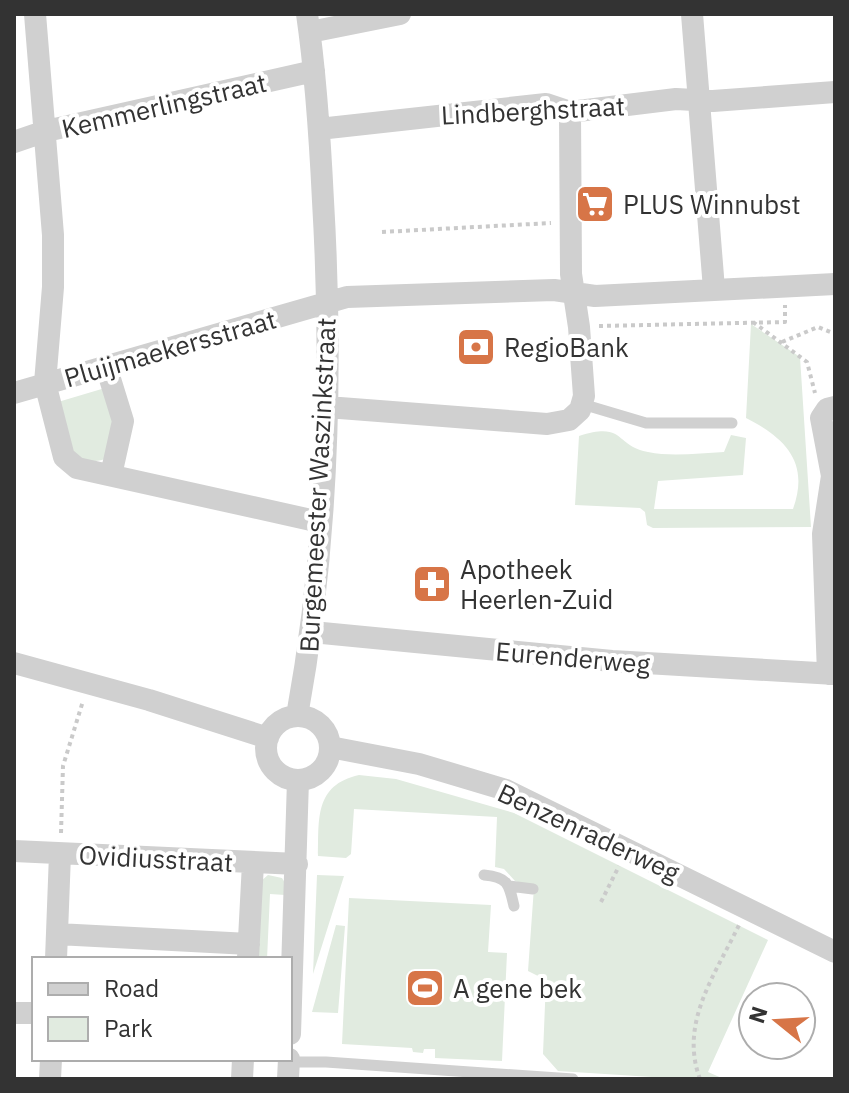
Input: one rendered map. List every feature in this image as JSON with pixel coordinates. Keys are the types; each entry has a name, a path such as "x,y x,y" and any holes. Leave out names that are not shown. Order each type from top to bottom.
{"street":[{"path":"35,14 46,131 53,261 45,383 68,463 77,468 320,522"},
{"path":"308,23 400,14"},
{"path":"692,14 714,289"},
{"name":"Burgemeester Waszinkstraat","path":"297,716 312,632 327,407 327,304 319,129 308,23"},
{"name":"Kemmerlingstraat","path":"14,142 46,131 314,71"},
{"name":"Lindberghstraat","path":"319,129 546,104 570,112 676,99 835,92"},
{"path":"327,407 547,424 569,420 580,410 584,396 570,247 570,112"},
{"name":"Pluijmaekersstraat","path":"14,393 347,297 554,290 595,296 835,284"},
{"path":"106,366 123,421 111,475"},
{"path":"828,413 832,476 823,534 832,674"},
{"name":"Eurenderweg","path":"312,632 612,661 832,674"},
{"path":"14,663 207,717 268,738"},
{"path":"297,716 320,725 329,739 330,747 327,761 319,773 298,780 282,776 270,765 266,749 268,738 279,722 297,716"},
{"name":"Benzenraderweg","path":"330,747 419,764 506,790 835,952"},
{"path":"292,985 298,780"},
{"name":"Ovidiusstraat","path":"14,851 297,864"},
{"path":"56,957 60,854"},
{"path":"57,934 248,951 253,863"}],"lane":[{"path":"582,404 646,423 732,423"},
{"path":"484,875 498,876 509,886 514,906"},
{"path":"509,886 533,889"},
{"path":"289,1067 326,1062 573,1079"}],"path":[{"path":"382,232 572,223"},
{"path":"579,327 785,322 784,286"},
{"path":"752,322 807,362 828,413"},
{"path":"782,342 818,327 835,334"},
{"path":"60,854 63,766 89,684"},
{"path":"601,902 627,849"},
{"path":"700,1079 692,1058 695,1015 747,908"}],"green space":[{"path":"751,324 800,357 811,527 653,528 647,525 645,512 640,508 575,505 579,436 605,431 637,449 667,454 724,452 731,435 746,438 743,475 658,481 654,509 793,509 798,478 790,453 772,434 746,418"},
{"path":"105,388 114,420 106,458 86,460 74,455 58,402"},
{"path":"359,775 396,779 514,813 768,940 749,981 737,981 737,1008 708,1072 724,1079 558,1071 543,1054 546,980 528,971 534,887 515,881 504,869 495,867 497,817 354,809 351,854 346,858 318,856 322,806 334,787"},
{"path":"268,875 282,878 285,883 285,895 270,894 267,957 255,957 261,881"},
{"path":"317,875 344,876 313,974"},
{"name":"A gene bek","path":"349,898 491,905 488,952 507,953 502,1061 435,1058 435,1049 424,1049 423,1053 413,1052 412,1048 342,1044"},
{"path":"336,925 345,926 338,1013 312,1012"}],"place":[{"name":"PLUS Winnubst","path":"595,204"},
{"name":"RegioBank","path":"476,347"},
{"name":"Apotheek Heerlen-Zuid","path":"432,584"},
{"name":"A gene bek","path":"425,988"}]}
